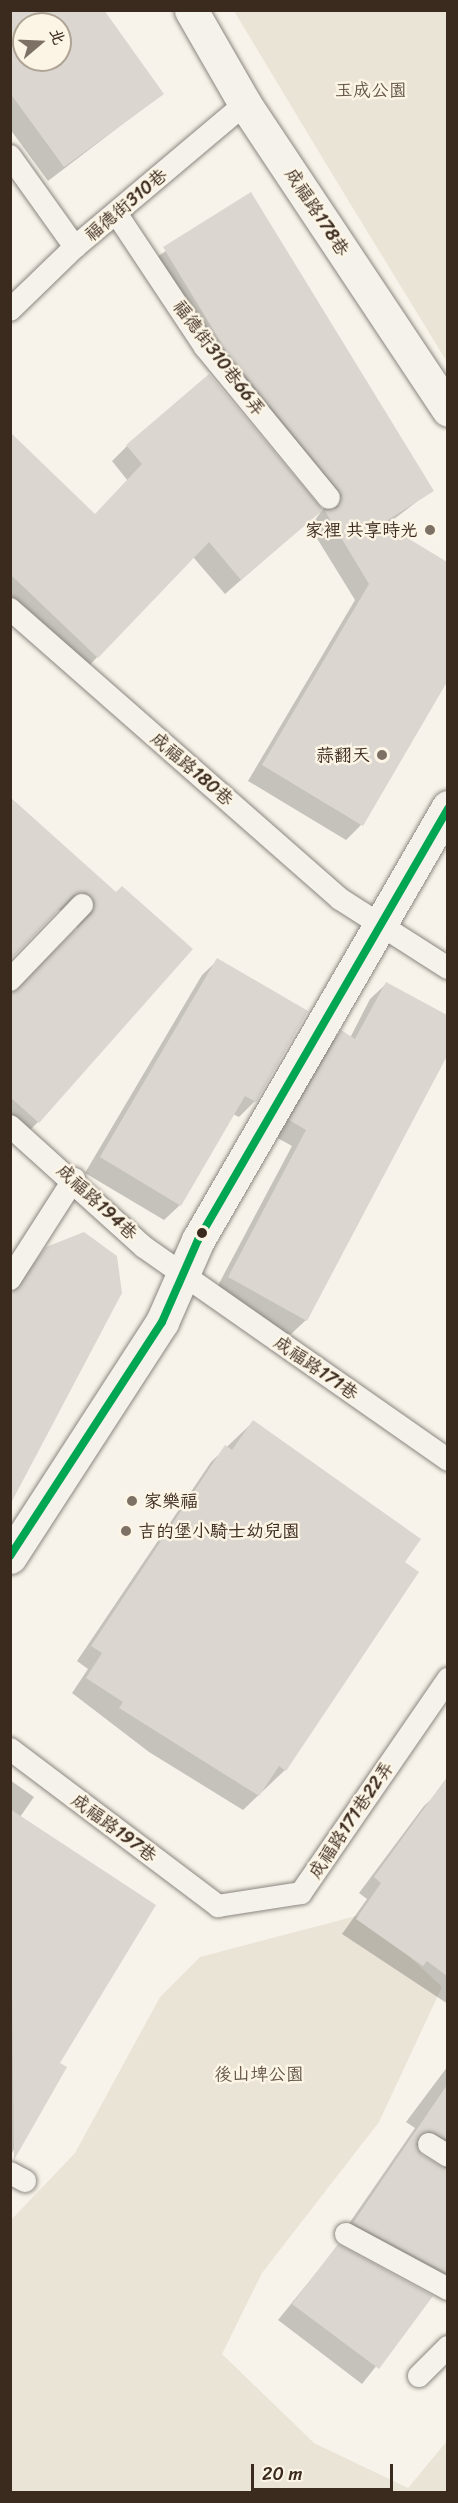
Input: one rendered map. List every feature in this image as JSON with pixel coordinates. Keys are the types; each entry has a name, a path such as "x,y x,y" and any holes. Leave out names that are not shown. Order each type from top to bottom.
{"street":[{"name":"成福路178巷","path":"191,10 245,104 447,410"},
{"path":"10,1557 162,1322 198,1240 359,967 380,920 447,807"}],"lane":[{"name":"福德街310巷","path":"10,310 75,247 245,104"},
{"path":"10,156 75,247"},
{"name":"福德街310巷66弄","path":"116,213 205,346 330,498"},
{"name":"成福路180巷","path":"10,609 340,899 380,920 447,968"},
{"path":"10,980 82,904"},
{"name":"成福路194巷","path":"10,1126 74,1179 144,1247 184,1276"},
{"path":"10,1279 74,1179"},
{"name":"成福路171巷","path":"184,1276 447,1460"},
{"name":"成福路171巷22弄","path":"218,1906 301,1893 447,1679"},
{"name":"成福路197巷","path":"10,1749 218,1906"},
{"path":"346,2234 447,2289"},
{"path":"419,2376 447,2347"}],"green space":[{"name":"玉成公園","path":"234,11 447,11 447,362 337,182"},
{"name":"後山埤公園","path":"364,1914 442,1987 379,2122 262,2273 222,2354 314,2443 408,2488 447,2441 447,2492 11,2492 10,2221 75,2153 160,1997 200,1957"}],"building":[{"path":"10,10 104,10 164,94 64,167 10,93"},
{"path":"251,192 434,491 383,523 447,562 447,682 363,826 262,765 369,584 325,511 338,508 342,495 228,354 163,247"},
{"path":"209,374 323,510 241,580 209,542 98,658 10,574 10,432 95,514 142,464 126,445"},
{"path":"10,797 116,892 122,886 193,949 39,1123 10,1097 10,993 92,914 95,902 86,892 73,895 10,960"},
{"path":"217,958 308,1011 256,1102 245,1096 181,1206 100,1157"},
{"path":"386,982 447,1015 447,1056 307,1321 228,1277 306,1130 289,1120 341,1030 355,1039"},
{"path":"84,1232 117,1256 122,1293 10,1505 10,1295 46,1247"},
{"path":"253,1420 421,1539 405,1562 419,1572 286,1771 279,1766 259,1796 119,1708 123,1702 86,1678 102,1653 91,1646 225,1445 232,1450"},
{"path":"447,1777 447,1976 427,1961 423,1966 356,1919 381,1883 374,1877"},
{"path":"10,1809 156,1905 60,2063 67,2067 14,2160"},
{"path":"447,2085 447,2140 429,2131 416,2144 422,2155 447,2169 447,2273 353,2223"},
{"path":"338,2244 433,2296 379,2369 292,2304"}],"transit line":[{"path":"10,1556 162,1322 198,1240 448,808"}],"place":[{"name":"家裡 共享時光","path":"430,530"},
{"name":"蒜翻天","path":"382,755"},
{"name":"家樂福","path":"132,1501"},
{"name":"吉的堡小騎士幼兒園","path":"126,1531"}]}
